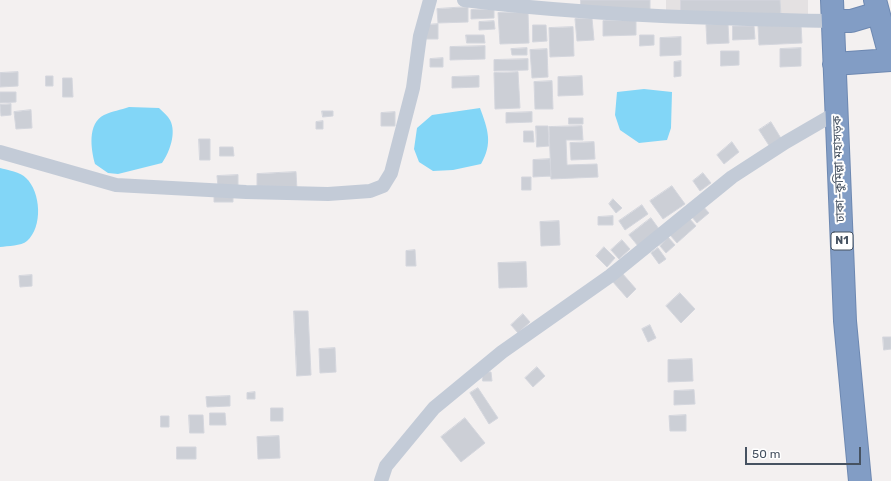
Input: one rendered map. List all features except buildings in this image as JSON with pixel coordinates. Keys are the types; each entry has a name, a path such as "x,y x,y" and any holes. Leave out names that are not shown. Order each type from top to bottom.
{"highway":[{"name":"ঢাকা–কুমিল্লা মহাসড়ক","path":"832,0 845,321 860,481"},
{"path":"833,22 851,20 876,6 891,60 834,64"}],"street":[{"path":"0,152 116,185 246,192 328,194 370,191 383,186 391,173 413,88 420,36 430,0"},
{"path":"464,0 540,9 672,17 833,22"},
{"path":"381,481 386,466 434,408 502,352 610,276 732,177 786,142 836,113"}],"shaded area":[{"path":"666,0 681,0 681,15 781,14 780,0 808,0 808,18 666,16"}],"water":[{"path":"644,89 672,92 671,128 667,140 639,143 620,130 615,115 617,92"},
{"path":"129,107 159,108 170,120 172,125 173,131 171,143 162,163 118,174 108,173 95,164 92,151 92,137 95,124 104,115 110,112"},
{"path":"480,108 488,136 487,149 481,164 453,170 433,171 419,162 414,149 417,128 432,115"},
{"path":"0,168 24,176 31,184 37,200 38,219 36,227 27,241 18,245 0,247"}]}
